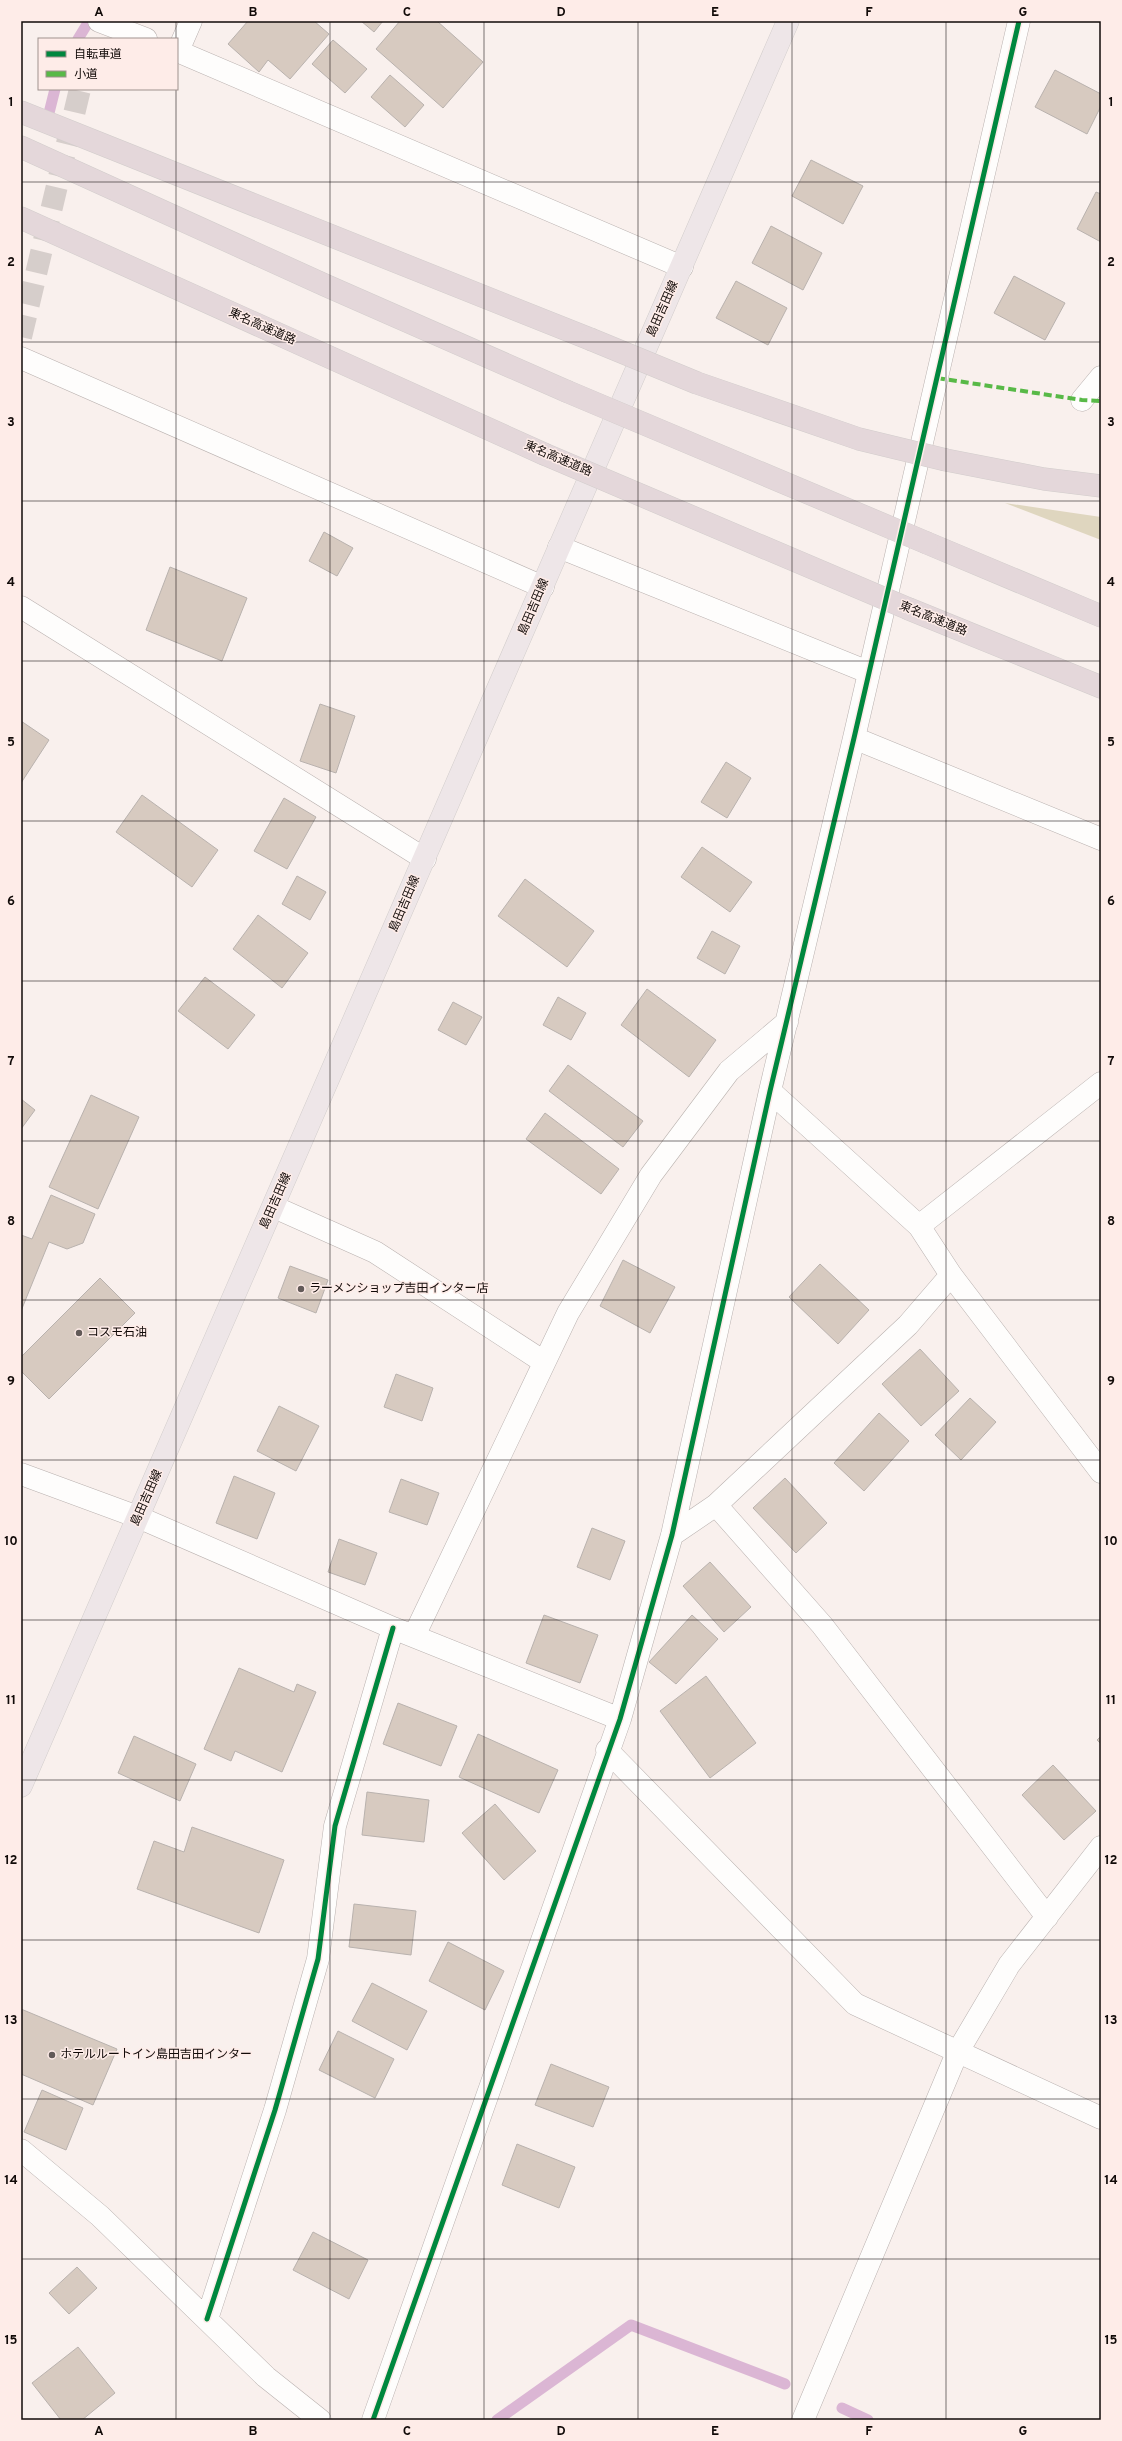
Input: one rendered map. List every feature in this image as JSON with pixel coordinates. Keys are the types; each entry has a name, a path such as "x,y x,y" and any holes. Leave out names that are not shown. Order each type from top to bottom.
{"highway":[{"path":"21,112 697,383 858,439 946,460 1044,479 1101,486"},
{"path":"21,147 327,286 566,391 1101,616"},
{"name":"東名高速道路","path":"21,218 544,454 909,609 1101,687"}],"main road":[{"name":"島田吉田線","path":"21,1786 274,1207 788,21"}],"street":[{"path":"178,49 191,21"},
{"path":"373,2420 607,1750 620,1719 672,1535 770,1091 854,738 1019,21"},
{"path":"105,27 143,38"},
{"path":"178,51 682,267"},
{"path":"21,358 543,587"},
{"path":"1082,400 1101,377"},
{"path":"559,547 868,672"},
{"path":"21,607 425,859"},
{"path":"854,738 1101,839"},
{"path":"414,1636 568,1313 651,1175 729,1071 787,1022"},
{"path":"919,1226 1101,1083"},
{"path":"770,1091 919,1226 951,1275 1101,1472"},
{"path":"274,1207 375,1252 544,1362"},
{"path":"672,1535 716,1505 908,1326 951,1275"},
{"path":"21,1474 138,1517 394,1628 620,1719"},
{"path":"716,1505 822,1625 1047,1917"},
{"path":"206,2319 276,2110 318,1959 335,1826 394,1628"},
{"path":"607,1750 855,2004 957,2053 1101,2118"},
{"path":"803,2420 957,2053 1009,1965 1101,1847"},
{"path":"21,2150 100,2216 266,2377 320,2420"}],"shaded area":[{"path":"1005,503 1101,517 1101,540"}],"building":[{"path":"248,21 314,21 329,34 290,79 268,60 259,72 228,44"},
{"path":"361,21 383,21 374,32"},
{"path":"400,21 437,21 483,62 443,108 376,49"},
{"path":"333,40 367,69 345,93 312,64"},
{"path":"1055,70 1101,94 1101,106 1087,134 1035,107"},
{"path":"390,75 424,105 405,127 371,97"},
{"path":"811,160 863,186 843,224 792,196"},
{"path":"1096,192 1101,194 1101,242 1077,229"},
{"path":"771,226 822,253 803,290 752,263"},
{"path":"1014,276 1065,303 1045,340 994,313"},
{"path":"736,281 787,308 768,345 716,318"},
{"path":"324,532 353,548 337,576 309,561"},
{"path":"170,567 247,598 222,661 146,630"},
{"path":"320,704 355,716 336,773 300,761"},
{"path":"21,721 49,740 21,783"},
{"path":"726,762 751,778 727,818 701,802"},
{"path":"142,795 218,850 192,887 116,832"},
{"path":"284,798 316,817 287,869 254,851"},
{"path":"702,847 752,882 730,912 681,877"},
{"path":"297,876 326,892 310,920 282,904"},
{"path":"525,879 594,931 567,967 498,916"},
{"path":"258,915 308,953 282,988 233,949"},
{"path":"712,931 740,946 725,974 697,958"},
{"path":"205,977 255,1015 228,1049 178,1011"},
{"path":"647,989 716,1040 689,1077 621,1025"},
{"path":"558,997 586,1013 571,1040 543,1025"},
{"path":"453,1002 482,1017 466,1045 438,1030"},
{"path":"568,1065 643,1121 623,1147 549,1091"},
{"path":"91,1095 139,1117 98,1209 49,1187"},
{"path":"21,1099 35,1110 21,1129"},
{"path":"545,1113 619,1169 601,1194 526,1139"},
{"path":"51,1195 95,1214 83,1243 67,1249 49,1242 21,1311 21,1235 32,1239"},
{"path":"623,1260 675,1287 650,1333 600,1306"},
{"path":"820,1264 869,1310 838,1344 789,1297"},
{"path":"290,1266 328,1280 316,1313 278,1298"},
{"path":"100,1278 135,1313 49,1399 21,1371 21,1357"},
{"path":"920,1349 959,1391 921,1426 882,1384"},
{"path":"396,1374 433,1388 422,1421 384,1407"},
{"path":"970,1398 996,1422 961,1460 935,1435"},
{"path":"279,1406 319,1426 296,1471 257,1451"},
{"path":"879,1413 909,1441 864,1491 834,1463"},
{"path":"234,1476 275,1493 257,1539 216,1523"},
{"path":"785,1478 827,1523 796,1553 753,1508"},
{"path":"401,1479 439,1493 427,1525 389,1512"},
{"path":"592,1528 625,1541 610,1580 577,1567"},
{"path":"339,1539 377,1553 365,1585 328,1572"},
{"path":"710,1562 751,1607 724,1632 683,1586"},
{"path":"544,1615 598,1635 580,1683 526,1663"},
{"path":"692,1615 718,1639 676,1684 649,1662"},
{"path":"239,1668 294,1692 297,1684 316,1692 282,1772 235,1751 231,1761 204,1749"},
{"path":"706,1676 756,1743 710,1778 660,1711"},
{"path":"398,1703 457,1726 441,1766 383,1744"},
{"path":"478,1734 558,1770 539,1813 459,1777"},
{"path":"134,1736 196,1764 180,1801 118,1773"},
{"path":"1101,1736 1101,1744 1097,1740"},
{"path":"1053,1765 1096,1811 1064,1840 1022,1795"},
{"path":"367,1792 429,1800 424,1842 362,1835"},
{"path":"495,1804 536,1851 504,1880 462,1833"},
{"path":"192,1827 284,1860 259,1933 137,1889 154,1841 184,1852"},
{"path":"354,1904 416,1911 411,1955 349,1947"},
{"path":"448,1942 504,1971 485,2010 429,1981"},
{"path":"372,1983 427,2011 407,2050 352,2021"},
{"path":"21,2009 117,2049 93,2105 21,2074"},
{"path":"338,2031 394,2059 375,2098 319,2070"},
{"path":"551,2064 609,2087 593,2127 535,2105"},
{"path":"42,2090 83,2108 66,2150 24,2132"},
{"path":"517,2144 575,2167 559,2208 502,2185"},
{"path":"313,2232 368,2260 349,2299 293,2270"},
{"path":"77,2267 97,2288 69,2314 49,2293"},
{"path":"78,2347 115,2393 82,2420 61,2420 32,2383"}],"waterway":[{"path":"79,38 89,21"},
{"path":"48,117 55,90"},
{"path":"497,2420 631,2325 785,2384"},
{"path":"842,2408 868,2420"}],"tunnel":[{"path":"21,337 80,90"}],"marked path":[{"path":"937,378 1082,400 1101,401"}],"cycle path":[{"path":"373,2420 620,1719 672,1535 770,1091 854,738 1019,21"},
{"path":"207,2319 275,2110 318,1959 335,1826 393,1628"}],"place":[{"name":"ラーメンショップ吉田インター店","path":"301,1289"},
{"name":"コスモ石油","path":"79,1333"},
{"name":"ホテルルートイン島田吉田インター","path":"52,2055"}]}
